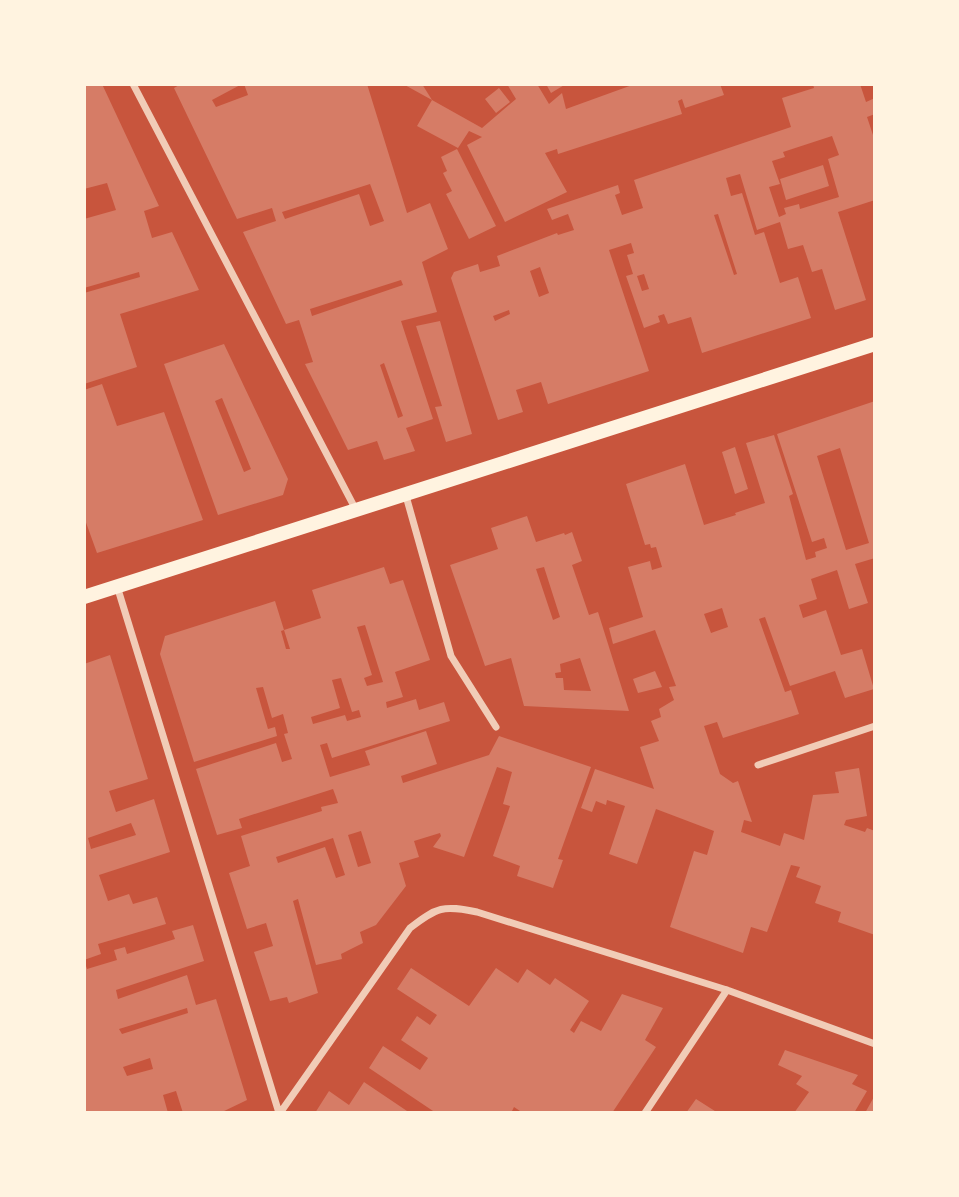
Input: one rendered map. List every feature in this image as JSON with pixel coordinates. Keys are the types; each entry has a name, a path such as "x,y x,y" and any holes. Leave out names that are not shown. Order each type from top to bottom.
{"main road":[{"path":"86,595 406,496 875,345"}],"street":[{"path":"133,84 356,511"},
{"path":"406,496 451,656 496,727"},
{"path":"117,586 280,1113"},
{"path":"758,765 875,726"},
{"path":"280,1113 410,928 431,912 452,907 477,912 727,990 875,1044"},
{"path":"645,1113 727,990"}],"building":[{"path":"84,84 102,84 159,206 144,211 152,238 172,232 199,290 120,314 137,367 84,384 84,293 140,277 139,272 84,288 84,219 116,210 107,183 84,189"},
{"path":"181,84 242,84 212,100 216,107 248,95 244,84 367,84 407,213 430,203 448,249 422,262 437,312 401,321 433,419 406,428 415,451 384,460 377,441 348,450 305,364 313,362 299,320 286,324 243,232 276,221 272,208 237,219 174,88","holes":["370,184 384,221 370,226 359,194 285,219 282,212","401,280 403,285 312,316 310,309","384,363 403,416 398,418 380,365"]},
{"path":"403,84 422,84 432,100"},
{"path":"507,84 537,84 549,104 562,93 566,109 635,84 720,84 724,95 685,108 682,99 678,101 682,114 558,154 557,149 545,153 567,192 505,222 467,145 482,137 469,131 458,148 417,126 432,100 482,128 516,99"},
{"path":"546,84 566,84 551,93"},
{"path":"813,84 860,84 866,102 875,98 875,114 867,117 875,141 875,200 838,212 866,300 835,310 822,269 812,272 803,245 788,249 780,222 757,230 740,174 726,178 731,196 742,193 755,235 764,232 780,283 798,277 811,318 702,353 691,317 668,324 664,314 658,316 660,322 644,328 626,276 633,274 627,255 634,253 631,243 609,250 649,371 548,404 541,382 516,390 523,412 498,420 451,278 454,272 478,264 480,272 500,266 497,256 557,233 558,235 574,230 568,214 552,220 547,209 618,185 620,193 615,195 622,215 643,208 634,180 791,127 782,98 814,88","holes":["832,136 839,155 828,159 839,197 800,209 799,204 784,208 786,214 779,217 769,187 780,184 772,161 785,157 783,152","718,214 737,274 734,275 714,215","540,267 549,293 539,297 530,271","644,274 649,289 642,291 637,276","509,310 510,314 495,321 493,316"]},
{"path":"499,88 510,102 496,113 485,99"},
{"path":"457,149 496,226 469,239 446,194 452,191 443,173 447,171 441,157"},
{"path":"823,165 829,186 786,200 780,179"},
{"path":"440,321 472,434 446,442 435,407 442,406 416,326"},
{"path":"224,344 288,479 283,495 218,515 164,364","holes":["222,398 251,469 244,472 215,401"]},
{"path":"102,384 117,426 164,412 203,520 97,553 84,517 84,390"},
{"path":"875,401 875,558 855,564 868,603 849,609 837,570 811,579 817,599 799,605 803,618 826,610 841,655 862,649 874,689 845,698 835,671 790,686 765,617 759,619 785,692 791,690 799,714 723,738 717,722 704,726 720,774 733,783 738,781 752,822 744,820 741,832 780,846 784,833 804,840 813,795 839,793 835,772 859,768 867,816 846,820 844,825 865,832 867,828 875,831 875,935 838,922 841,912 815,903 821,886 796,877 800,867 791,865 767,932 751,927 743,953 670,927 694,851 707,855 714,831 656,809 637,864 609,854 625,806 607,800 606,805 596,801 592,812 581,808 595,769 654,789 640,747 659,741 651,721 661,717 659,709 674,700 669,687 676,686 655,630 613,644 609,628 643,617 628,567 650,561 652,570 662,567 656,547 645,545 626,484 685,464 704,525 736,515 735,513 765,503 746,443 774,435 793,494 789,496 806,560 816,557 815,552 827,548 824,538 812,542 777,434","holes":["840,448 869,543 846,550 817,456","722,608 728,627 711,633 704,614"]},
{"path":"735,447 748,489 735,494 722,452"},
{"path":"527,516 536,542 572,532 582,561 572,565 589,615 598,612 629,711 524,706 511,658 485,666 450,565 498,549 491,528","holes":["544,567 560,617 553,620 536,569","580,658 591,691 564,690 563,678 556,678 555,673 561,672 560,664"]},
{"path":"384,567 390,584 403,580 430,660 395,672 403,697 386,702 387,708 416,699 419,710 444,702 450,721 332,758 327,743 320,745 330,777 370,765 365,751 426,731 437,764 401,776 403,783 489,755 499,736 591,767 558,859 563,860 553,888 517,876 520,866 493,856 510,806 503,804 512,772 497,767 464,857 433,847 441,836 440,833 414,841 419,857 399,863 406,886 376,925 360,932 363,943 341,954 342,959 316,965 298,899 293,901 318,993 289,1003 287,997 270,1001 254,952 273,946 266,923 247,929 229,873 250,866 241,836 322,811 321,807 338,803 336,797 333,789 239,819 242,828 217,835 196,769 276,743 282,762 292,759 284,734 288,733 283,714 272,718 263,687 256,688 268,729 275,727 277,736 194,762 160,654 165,636 275,601 284,630 321,618 312,590","holes":["365,625 383,682 367,686 364,678 372,675 357,627","284,630 290,649 286,649 281,631","341,678 352,712 359,710 361,717 347,721 345,715 313,724 311,717 340,708 332,680","361,831 371,863 358,867 348,835","333,838 345,875 336,878 325,847 278,863 276,857"]},
{"path":"110,655 148,779 109,791 116,812 154,799 170,852 99,875 108,901 129,894 133,904 157,897 166,924 98,944 101,954 84,960 84,664","holes":["131,823 136,835 91,849 88,838"]},
{"path":"655,671 662,687 638,693 633,679"},
{"path":"193,925 204,961 116,990 118,999 187,975 196,1005 216,999 247,1100 220,1113 183,1113 176,1091 163,1095 168,1113 84,1113 84,960 87,969 117,960 114,950 125,947 127,954 175,939 172,931","holes":["187,1008 188,1013 122,1034 119,1029","150,1058 153,1069 127,1076 123,1067"]},
{"path":"411,968 469,1006 496,968 518,983 527,969 550,985 555,978 589,1001 570,1030 574,1033 581,1021 601,1031 622,994 663,1008 645,1040 656,1047 612,1113 523,1113 514,1107 511,1113 436,1113 369,1068 383,1046 420,1070 428,1058 401,1040 417,1016 430,1025 437,1015 397,989"},
{"path":"785,1050 858,1075 852,1084 867,1091 854,1113 794,1113 809,1092 796,1084 802,1076 778,1065"},
{"path":"364,1082 410,1113 315,1113 329,1091 349,1105"},
{"path":"875,1095 875,1113 865,1113"},
{"path":"696,1099 718,1113 686,1113"}]}
